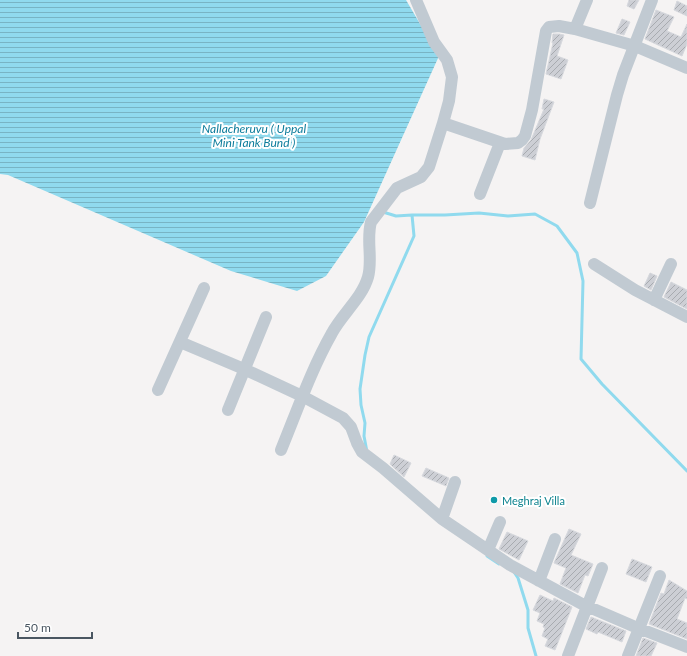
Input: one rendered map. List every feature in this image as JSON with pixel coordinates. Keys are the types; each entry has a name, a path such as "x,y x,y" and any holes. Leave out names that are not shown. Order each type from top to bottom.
{"street":[{"path":"281,450 302,396 333,331 362,289 368,277 370,263 369,229 371,222 397,188 421,177 429,167 450,101 452,76 447,60 434,42 416,0"},
{"path":"575,28 586,0"},
{"path":"590,203 623,75 652,0"},
{"path":"443,123 500,143 518,143 525,136 532,110 546,31 549,27 559,26 575,28 635,46 687,68"},
{"path":"480,194 500,143"},
{"path":"594,264 635,290 687,317"},
{"path":"654,300 671,264"},
{"path":"158,390 204,288"},
{"path":"228,410 266,317"},
{"path":"180,342 244,369 302,396 343,418 351,427 362,452 383,468 442,519 510,565 588,607 639,629 687,646 684,656"},
{"path":"442,519 455,482"},
{"path":"488,550 500,522"},
{"path":"539,581 555,539"},
{"path":"568,656 602,568"},
{"path":"628,656 660,576"}],"water":[{"name":"Nallacheruvu ( Uppal Mini Tank Bund )","path":"0,0 406,0 439,56 364,222 326,276 297,291 231,271 8,175 0,174"}],"building":[{"path":"629,0 639,0 634,9 627,6"},
{"path":"677,1 687,6 687,16 674,10"},
{"path":"656,10 674,17 667,31 681,37 687,24 687,44 682,56 645,39"},
{"path":"622,19 630,22 624,35 616,33"},
{"path":"553,34 564,35 557,56 568,60 561,79 546,74 553,43"},
{"path":"544,99 554,102 540,139 535,160 522,156 524,148 531,140 544,109 542,109"},
{"path":"650,273 657,276 651,290 644,286"},
{"path":"671,282 687,290 687,309 664,297"},
{"path":"394,455 411,463 404,477 390,464"},
{"path":"426,468 449,478 446,486 422,476"},
{"path":"569,529 581,534 571,555 593,564 588,576 585,575 578,593 560,584 566,568 554,563"},
{"path":"507,532 528,541 519,560 499,549"},
{"path":"632,559 652,567 646,582 626,574"},
{"path":"669,580 687,591 687,599 685,598 677,619 687,623 687,639 649,624 661,593 664,594"},
{"path":"540,595 553,601 554,598 572,607 555,650 545,646 548,639 542,636 545,628 543,627 544,624 537,621 540,613 533,610"},
{"path":"591,617 626,631 622,642 598,632 597,634 586,629"},
{"path":"643,638 657,643 651,656 636,656"}],"waterway":[{"path":"367,452 364,436 365,423 361,405 360,389 365,355 369,337 414,236 412,215 396,216 383,212"},
{"path":"412,215 479,213 508,216 535,214 557,226 577,253 583,281 581,359 602,384 687,471"},
{"path":"487,556 499,564"},
{"path":"514,572 518,578 528,610 528,628 536,656"}],"place":[{"name":"Meghraj Villa","path":"494,500"}]}
